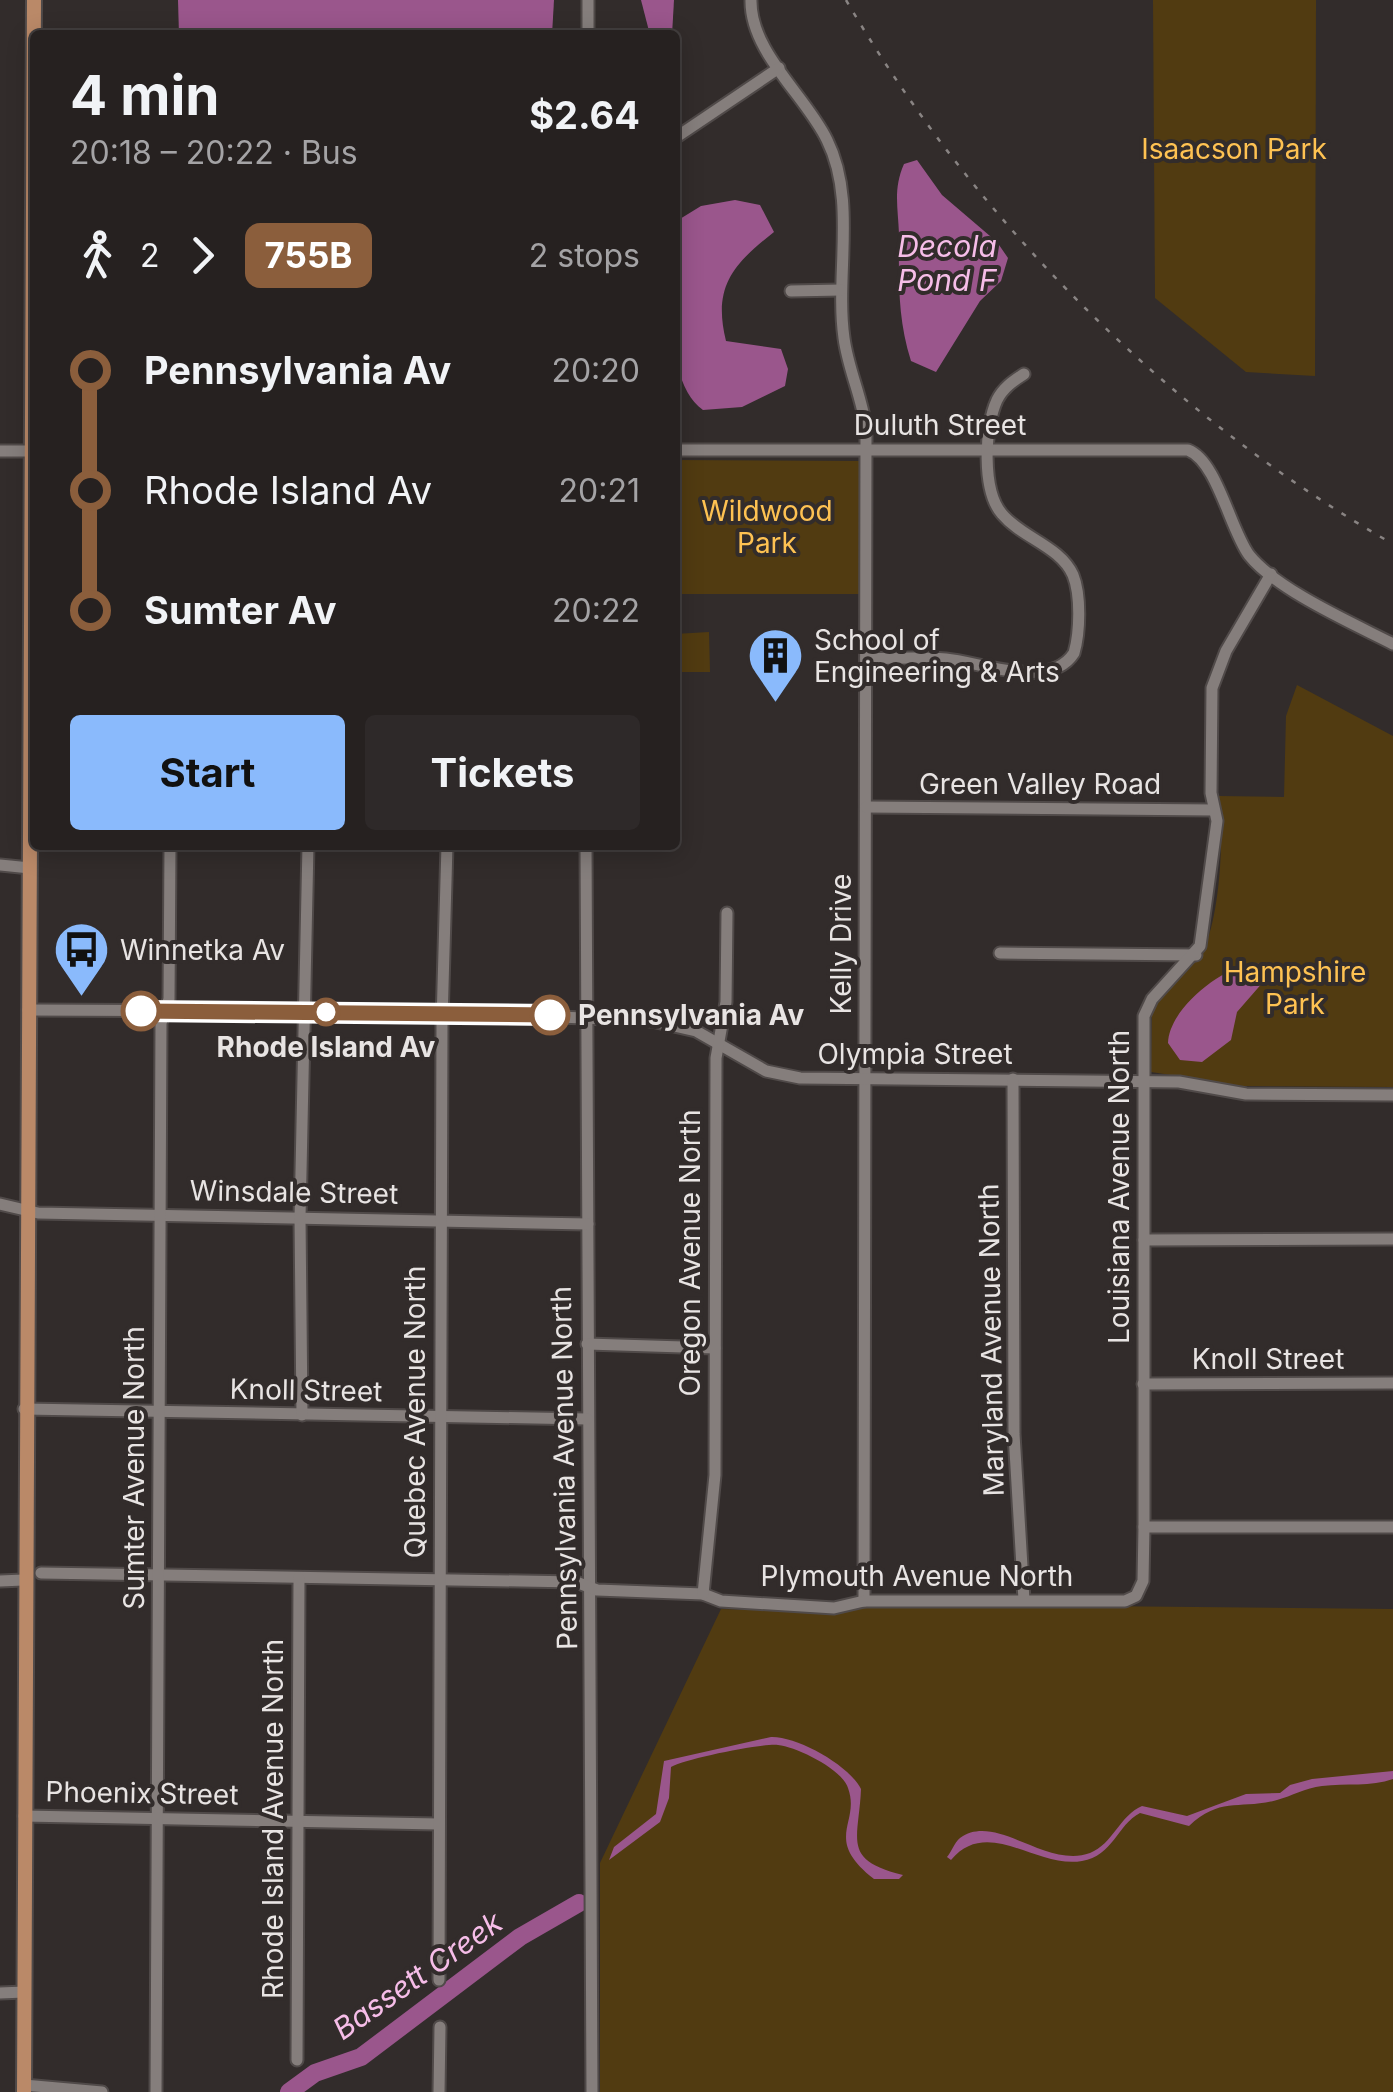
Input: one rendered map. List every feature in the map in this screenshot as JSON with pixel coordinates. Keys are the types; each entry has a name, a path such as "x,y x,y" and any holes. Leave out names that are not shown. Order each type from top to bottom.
{"main road":[{"path":"34,0 34,30"},
{"path":"24,2089 23,1580 30,850"}],"street":[{"path":"588,0 588,30"},
{"name":"Kelly Drive","path":"751,0 754,24 778,68 818,123 837,162 842,203 844,338 862,403 866,450 864,1600"},
{"path":"680,135 778,68"},
{"path":"791,291 841,290"},
{"path":"866,659 931,658 994,669 1052,670 1074,652 1077,593 1072,572 996,505 990,450 998,399 1009,383 1024,374"},
{"name":"Duluth Street","path":"680,450 1188,450 1202,459 1240,540 1271,574"},
{"path":"0,451 30,451"},
{"path":"1000,953 1196,954 1212,863 1212,688 1226,651 1271,574 1393,644"},
{"name":"Green Valley Road","path":"866,807 1214,810"},
{"name":"Sumter Avenue North","path":"156,2092 161,1022 165,1011 170,850"},
{"path":"302,1416 300,1218 308,850"},
{"name":"Quebec Avenue North","path":"439,1980 442,1022 446,1012 447,850"},
{"name":"Pennsylvania Avenue North","path":"586,850 592,2092"},
{"path":"0,865 30,868"},
{"name":"Oregon Avenue North","path":"703,1594 715,1475 718,1044 726,1002 727,912"},
{"name":"Louisiana Avenue North","path":"1136,1596 1143,1580 1144,1528 1143,1082 1147,1006 1196,954"},
{"name":"Olympia Street","path":"28,1010 585,1016 682,1026 782,1076 1179,1082 1246,1094 1393,1095"},
{"name":"Maryland Avenue North","path":"1013,1079 1015,1446 1024,1600"},
{"name":"Winsdale Street","path":"0,1204 26,1211 588,1224"},
{"path":"1144,1240 1393,1239"},
{"path":"587,1344 715,1348"},
{"name":"Knoll Street","path":"1143,1384 1393,1383"},
{"name":"Knoll Street","path":"24,1410 587,1419"},
{"path":"1144,1528 1393,1527"},
{"name":"Plymouth Avenue North","path":"41,1573 588,1585 597,1590 703,1594 721,1601 834,1608 864,1600 1125,1601 1136,1596"},
{"name":"Rhode Island Avenue North","path":"297,2060 299,1578"},
{"path":"0,1581 23,1580"},
{"name":"Phoenix Street","path":"24,1816 438,1824"},
{"path":"0,1993 24,1992"},
{"path":"439,2092 440,2027"},
{"path":"24,2089 102,2092"}],"green space":[{"name":"Isaacson Park","path":"1153,0 1316,0 1315,376 1246,372 1155,298"},
{"name":"Wildwood Park","path":"680,460 860,461 859,594 680,594"},
{"path":"709,632 710,672 680,672 680,634"},
{"name":"Hampshire Park","path":"1297,685 1393,736 1393,1087 1243,1086 1151,1072 1152,1010 1198,958 1214,917 1221,852 1218,796 1284,797 1286,716"},
{"path":"889,1604 1393,1609 1393,2092 600,2092 600,1863 721,1609 830,1612"}],"water":[{"path":"178,0 554,0 552,30 179,30"},
{"path":"641,0 674,0 672,30 649,30"},
{"name":"Decola Pond F","path":"917,160 942,195 997,242 1008,258 1001,281 980,301 936,372 911,361 901,313 897,190 904,164"},
{"path":"735,200 760,205 774,232 748,254 730,277 722,322 726,341 781,349 788,369 785,386 742,407 703,410 689,395 680,374 680,219 701,206"},
{"path":"1252,963 1267,965 1271,973 1237,1012 1231,1040 1202,1062 1180,1060 1168,1043 1177,1017 1198,992 1226,973"},
{"path":"771,1737 808,1747 855,1780 861,1789 857,1835 862,1855 883,1869 903,1875 899,1879 874,1879 850,1853 846,1832 851,1801 844,1781 818,1760 778,1745 724,1752 671,1767 669,1798 660,1822 609,1860 614,1847 656,1814 664,1761"},
{"path":"1393,1771 1393,1779 1385,1781 1322,1786 1264,1803 1221,1807 1189,1826 1140,1813 1101,1853 1082,1861 1048,1858 997,1843 981,1843 965,1848 951,1860 947,1857 960,1838 974,1832 1005,1836 1056,1854 1090,1853 1142,1806 1187,1816 1246,1794 1280,1793 1290,1785 1312,1779"}],"waterway":[{"name":"Bassett Creek","path":"289,2092 315,2073 361,2057 520,1937 579,1903"}],"railway":[{"path":"846,0 955,161 1017,236 1085,308 1156,375 1232,437 1393,544"}],"bus line":[{"name":"755B","path":"141,1011 550,1015"}],"place":[{"name":"School of Engineering & Arts","path":"775,705"},
{"name":"Winnetka Av","path":"81,999"},
{"name":"Rhode Island Av","path":"326,1012"},
{"name":"Pennsylvania Av","path":"550,1015"}]}
